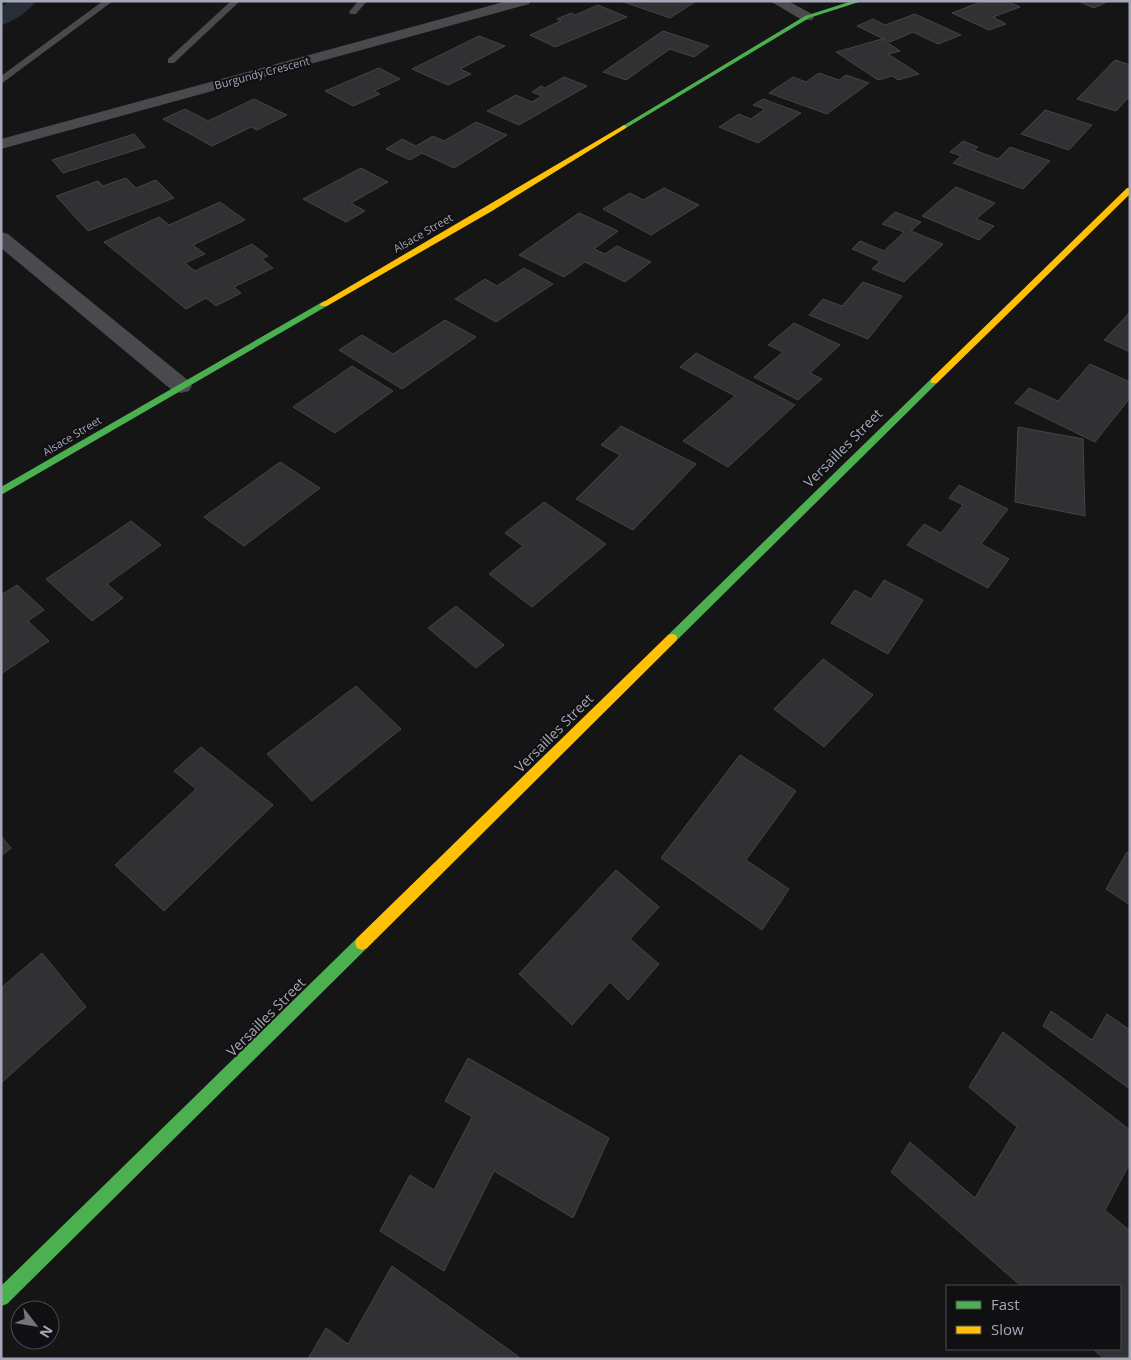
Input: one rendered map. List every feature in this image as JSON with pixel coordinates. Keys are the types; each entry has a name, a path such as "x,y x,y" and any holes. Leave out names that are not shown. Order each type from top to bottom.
{"street":[{"name":"Burgundy Crescent","path":"1,144 524,1"},
{"path":"777,1 807,18"},
{"name":"Alsace Street","path":"1,492 489,209 807,18 859,1"},
{"name":"Versailles Street","path":"1,1298 872,441 1130,190"},
{"path":"1,238 181,386"}],"lane":[{"path":"1,81 110,1"},
{"path":"171,61 236,1"},
{"path":"353,12 363,1"}],"building":[{"path":"621,1 696,1 670,18"},
{"path":"983,1 1007,1 1020,7 993,17 1006,24 989,30 952,13"},
{"path":"1078,1 1109,1 1094,8"},
{"path":"598,5 627,17 555,47 530,35 561,21 557,19 571,13 575,15"},
{"path":"915,14 961,35 938,44 913,32 890,42 857,26 873,19 885,25"},
{"path":"663,31 709,46 694,57 670,49 626,80 603,72"},
{"path":"479,36 505,46 460,69 471,74 448,85 412,69"},
{"path":"882,39 900,51 888,54 919,74 898,80 892,76 878,80 836,52"},
{"path":"1115,60 1130,65 1130,96 1116,111 1077,99"},
{"path":"379,68 400,79 374,91 380,94 353,106 325,91"},
{"path":"819,73 839,80 846,75 869,83 827,114 769,93 793,77 806,82"},
{"path":"564,77 587,86 519,125 487,111 516,95 532,102 542,96 532,92 541,86 545,88"},
{"path":"254,99 287,115 257,130 251,127 212,146 163,119 185,109 208,121"},
{"path":"763,99 801,113 758,143 719,127 739,114 751,119 765,109 753,105"},
{"path":"1045,110 1092,125 1069,150 1021,134"},
{"path":"476,122 507,135 454,168 422,153 410,160 386,149 402,139 416,146 433,136 444,141"},
{"path":"134,134 145,147 63,173 52,160"},
{"path":"963,141 978,147 974,150 998,159 1010,147 1050,161 1023,189 953,163 961,156 950,152"},
{"path":"361,168 388,182 351,203 365,211 346,222 303,199"},
{"path":"126,178 136,188 156,180 174,198 88,231 56,196 98,181 103,186"},
{"path":"956,187 995,203 976,219 994,226 979,240 922,216"},
{"path":"664,188 699,205 651,235 603,209 630,193 643,200"},
{"path":"220,202 245,220 193,245 205,254 185,263 195,271 252,244 268,256 262,259 273,268 234,287 241,293 216,306 206,298 186,309 104,242 159,217 169,225"},
{"path":"895,212 921,222 911,231 943,244 904,282 872,269 880,261 852,249 860,241 884,251 904,232 882,224"},
{"path":"579,213 618,231 594,249 605,254 617,246 651,262 625,282 585,262 564,277 519,255"},
{"path":"524,268 553,284 496,322 455,299 485,279 497,286"},
{"path":"863,282 902,296 868,339 809,315 823,299 842,306"},
{"path":"1130,312 1130,352 1104,340"},
{"path":"445,320 476,337 402,389 339,350 362,335 393,354"},
{"path":"794,323 840,345 810,373 822,379 798,400 754,377 783,352 768,345"},
{"path":"696,353 795,405 728,467 683,441 735,396 680,367"},
{"path":"1090,364 1130,382 1130,398 1095,442 1015,403 1029,388 1058,401"},
{"path":"352,366 393,391 335,433 293,407"},
{"path":"621,426 696,464 633,530 576,499 620,455 601,445"},
{"path":"1018,427 1083,439 1085,516 1015,502"},
{"path":"280,462 320,488 244,546 204,517"},
{"path":"959,485 1008,509 981,544 1009,559 988,588 907,545 924,524 941,533 963,505 949,498"},
{"path":"544,502 606,544 532,607 489,574 523,546 505,533"},
{"path":"131,521 161,545 107,584 123,598 92,621 46,579"},
{"path":"884,580 923,600 888,654 831,623 855,590 871,599"},
{"path":"17,585 44,610 28,621 49,641 1,674 1,595"},
{"path":"456,606 504,645 476,668 428,628"},
{"path":"823,659 873,695 824,747 774,709"},
{"path":"356,686 401,729 312,801 267,754"},
{"path":"201,747 273,805 164,911 115,865 196,789 174,771"},
{"path":"740,755 796,791 746,860 789,889 762,930 661,858"},
{"path":"1,836 11,848 1,856"},
{"path":"1127,852 1130,854 1130,905 1106,889"},
{"path":"616,870 659,907 630,939 659,964 628,1000 610,982 572,1025 519,974"},
{"path":"42,953 86,1007 1,1083 1,988"},
{"path":"1051,1011 1092,1040 1107,1014 1130,1030 1130,1089 1043,1026"},
{"path":"1003,1032 1130,1130 1130,1163 1105,1210 1130,1231 1130,1359 1104,1359 1094,1350 1121,1350 1121,1285 1020,1285 891,1172 910,1142 975,1198 1017,1127 969,1087"},
{"path":"468,1058 609,1138 573,1218 494,1171 444,1271 380,1231 410,1175 434,1190 472,1117 445,1101"},
{"path":"392,1266 519,1357 518,1359 308,1359 326,1328 348,1344"}],"waterway":[{"path":"1,18 25,1"}],"traffic: fast":[{"path":"624,127 807,17 859,1"},
{"path":"1,492 324,304"},
{"path":"672,638 934,381"},
{"path":"1,1298 362,943"}],"traffic: slow":[{"path":"324,304 489,209 624,127"},
{"path":"934,381 1130,190"},
{"path":"362,943 672,638"}]}
